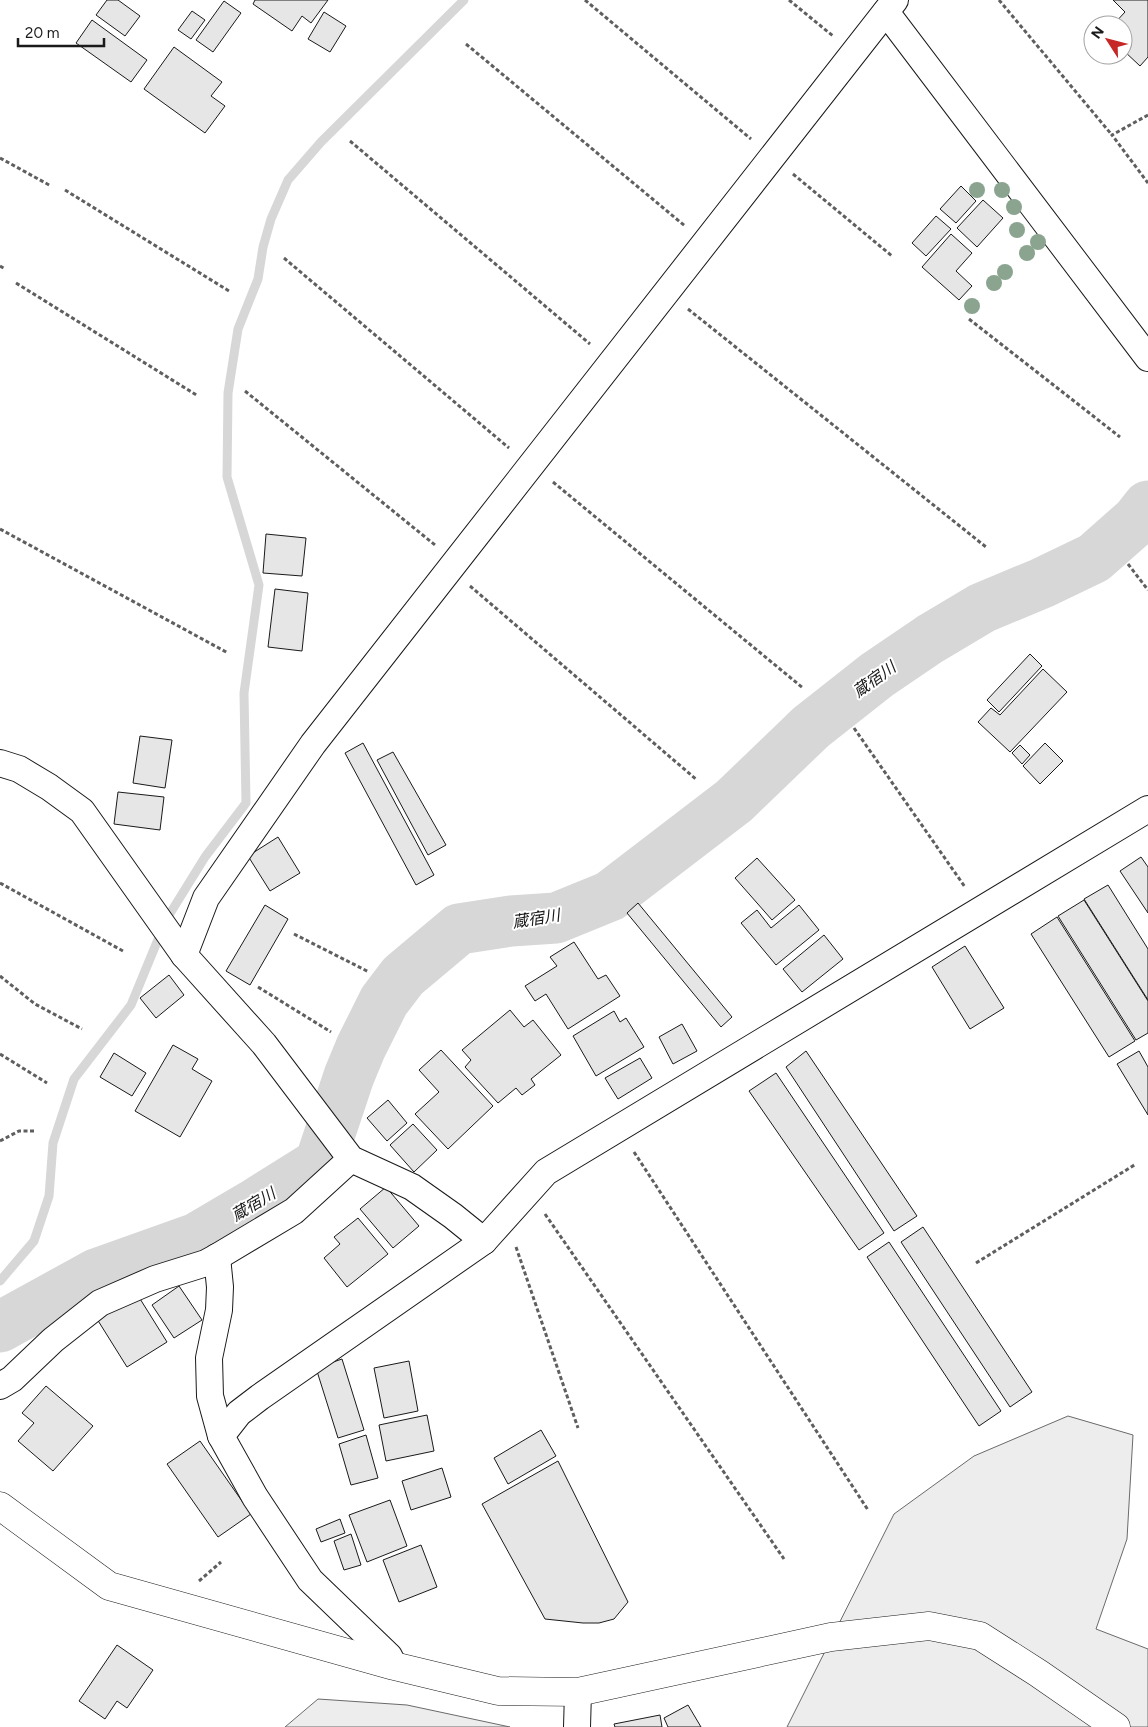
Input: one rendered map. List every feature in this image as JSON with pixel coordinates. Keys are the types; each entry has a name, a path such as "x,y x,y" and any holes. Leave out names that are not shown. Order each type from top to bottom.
{"street":[{"path":"184,955 206,898 314,744 890,6 1148,358"},
{"path":"0,763 19,769 49,786 82,811 184,955 264,1044 351,1159 412,1187 484,1241"},
{"path":"221,1436 240,1413 260,1397 484,1241 546,1172 1148,809"},
{"path":"0,1386 12,1379 53,1340 100,1303 155,1279 206,1264 294,1210 351,1159"},
{"path":"217,1257 220,1287 219,1310 209,1358 210,1396 221,1436 255,1497 310,1580 389,1656 394,1666"},
{"path":"0,1506 108,1586 394,1666 498,1691 578,1692 831,1637 929,1626 980,1636 1038,1673 1116,1727"},
{"path":"577,1727 578,1692"}],"path":[{"path":"585,0 754,141"},
{"path":"789,0 835,37"},
{"path":"999,0 1112,135 1148,183"},
{"path":"466,44 686,227"},
{"path":"1112,135 1148,115"},
{"path":"350,141 597,350"},
{"path":"0,158 51,186"},
{"path":"792,174 892,256"},
{"path":"65,190 229,291"},
{"path":"284,258 512,451"},
{"path":"0,266 5,268"},
{"path":"16,283 198,396"},
{"path":"687,308 986,547"},
{"path":"969,319 1120,437"},
{"path":"244,391 435,545"},
{"path":"552,482 803,688"},
{"path":"0,529 228,653"},
{"path":"1128,564 1148,590"},
{"path":"463,581 696,780"},
{"path":"854,728 967,890"},
{"path":"0,883 123,951"},
{"path":"294,934 369,972"},
{"path":"0,976 36,1004 82,1029"},
{"path":"258,986 331,1032"},
{"path":"0,1054 47,1083"},
{"path":"0,1141 19,1131 34,1131"},
{"path":"631,1147 868,1510"},
{"path":"976,1263 1136,1164"},
{"path":"544,1212 784,1559"},
{"path":"515,1241 578,1428"},
{"path":"192,1588 221,1562"}],"shaded area":[{"path":"1068,1416 1133,1435 1127,1539 1096,1629 1148,1649 1148,1727 787,1727 894,1514 974,1456"},
{"path":"318,1699 407,1705 510,1727 285,1727"}],"building":[{"path":"107,0 118,0 140,16 125,36 96,15"},
{"path":"255,0 328,0 311,23 302,16 292,31 253,4"},
{"path":"1113,0 1148,0 1148,57 1140,66 1133,59 1133,15 1122,15 1125,12"},
{"path":"224,1 241,13 213,52 196,40"},
{"path":"192,11 205,20 191,39 178,30"},
{"path":"324,12 346,26 330,52 308,39"},
{"path":"92,20 147,60 131,82 76,43"},
{"path":"174,47 222,82 211,96 225,106 205,133 144,89"},
{"path":"961,186 976,201 956,223 940,209"},
{"path":"983,200 1003,218 977,247 957,228"},
{"path":"936,216 951,229 926,256 912,243"},
{"path":"951,234 972,253 956,271 972,286 959,300 922,267"},
{"path":"266,534 306,538 302,576 263,573"},
{"path":"275,589 308,593 302,651 268,647"},
{"path":"1030,654 1042,666 999,712 987,700"},
{"path":"1043,669 1067,692 1010,752 978,722 991,708 1000,715"},
{"path":"140,736 172,740 165,788 133,783"},
{"path":"363,743 434,875 416,885 345,753"},
{"path":"1045,743 1063,761 1040,784 1023,766"},
{"path":"1020,745 1030,755 1022,764 1012,753"},
{"path":"393,752 446,845 428,855 377,760"},
{"path":"118,792 164,797 160,830 114,824"},
{"path":"278,837 300,873 270,891 248,856"},
{"path":"1141,857 1148,867 1148,913 1120,871"},
{"path":"757,858 795,900 772,920 735,878"},
{"path":"1108,885 1148,949 1148,1000 1084,899"},
{"path":"1084,900 1148,1001 1148,1033 1136,1040 1058,916"},
{"path":"638,903 732,1017 721,1027 627,913"},
{"path":"265,905 288,919 250,985 226,971"},
{"path":"799,905 819,930 776,965 741,923 757,910 771,928"},
{"path":"1057,917 1135,1041 1109,1057 1031,934"},
{"path":"824,935 843,959 802,992 783,969"},
{"path":"574,942 598,979 606,975 620,996 568,1029 546,994 535,1001 525,986 557,966 550,957"},
{"path":"965,946 1004,1008 970,1029 932,967"},
{"path":"169,975 184,995 156,1018 140,998"},
{"path":"510,1010 524,1027 533,1020 561,1055 531,1079 535,1085 522,1095 516,1088 498,1103 465,1067 471,1060 462,1050"},
{"path":"614,1011 620,1022 626,1018 644,1047 596,1076 573,1036"},
{"path":"682,1024 697,1051 673,1064 659,1037"},
{"path":"173,1045 198,1059 192,1069 212,1081 180,1137 135,1111"},
{"path":"441,1050 493,1106 448,1149 415,1114 439,1092 419,1070"},
{"path":"806,1051 917,1216 894,1231 786,1067"},
{"path":"1139,1051 1148,1067 1148,1115 1117,1064"},
{"path":"114,1053 146,1073 132,1096 100,1077"},
{"path":"640,1058 652,1078 618,1099 605,1078"},
{"path":"776,1073 884,1233 859,1250 749,1091"},
{"path":"388,1100 407,1123 387,1141 367,1118"},
{"path":"413,1124 437,1150 414,1172 390,1145"},
{"path":"386,1187 419,1226 393,1248 360,1209"},
{"path":"358,1218 388,1254 347,1287 324,1258 340,1244 334,1237"},
{"path":"923,1227 1032,1392 1010,1407 901,1242"},
{"path":"889,1242 1001,1411 979,1426 867,1257"},
{"path":"179,1286 202,1320 174,1338 152,1305"},
{"path":"137,1294 167,1342 127,1367 97,1319"},
{"path":"342,1359 364,1430 338,1438 316,1368"},
{"path":"409,1361 418,1411 384,1418 374,1368"},
{"path":"46,1386 93,1426 53,1471 18,1441 34,1423 22,1413"},
{"path":"427,1415 434,1451 386,1461 379,1425"},
{"path":"541,1430 556,1456 508,1484 494,1458"},
{"path":"366,1435 378,1478 351,1485 339,1444"},
{"path":"200,1441 251,1514 218,1537 167,1464"},
{"path":"558,1461 628,1602 614,1619 599,1623 583,1623 545,1619 482,1504"},
{"path":"442,1468 451,1497 411,1510 402,1481"},
{"path":"390,1500 407,1546 367,1562 349,1515"},
{"path":"340,1519 345,1533 321,1542 316,1529"},
{"path":"351,1534 361,1565 344,1570 334,1541"},
{"path":"421,1545 437,1587 399,1602 383,1560"},
{"path":"117,1645 153,1670 127,1708 117,1701 105,1719 79,1701"},
{"path":"688,1705 701,1727 668,1727 664,1718"},
{"path":"660,1715 662,1727 615,1727 614,1724"}],"waterway":[{"path":"0,1281 34,1241 49,1196 53,1143 74,1079 131,1005 166,920 205,857 246,803 244,693 259,585 227,477 228,393 238,329 258,279 263,247 271,219 288,180 321,142 464,0"},
{"name":"蔵宿川","path":"0,1327 96,1274 197,1238 320,1163 349,1076 384,1001 403,976 459,929 511,921 556,918 610,896 734,801 811,727 877,675 930,639 982,608 1042,583 1094,558 1137,520 1148,506"}]}
